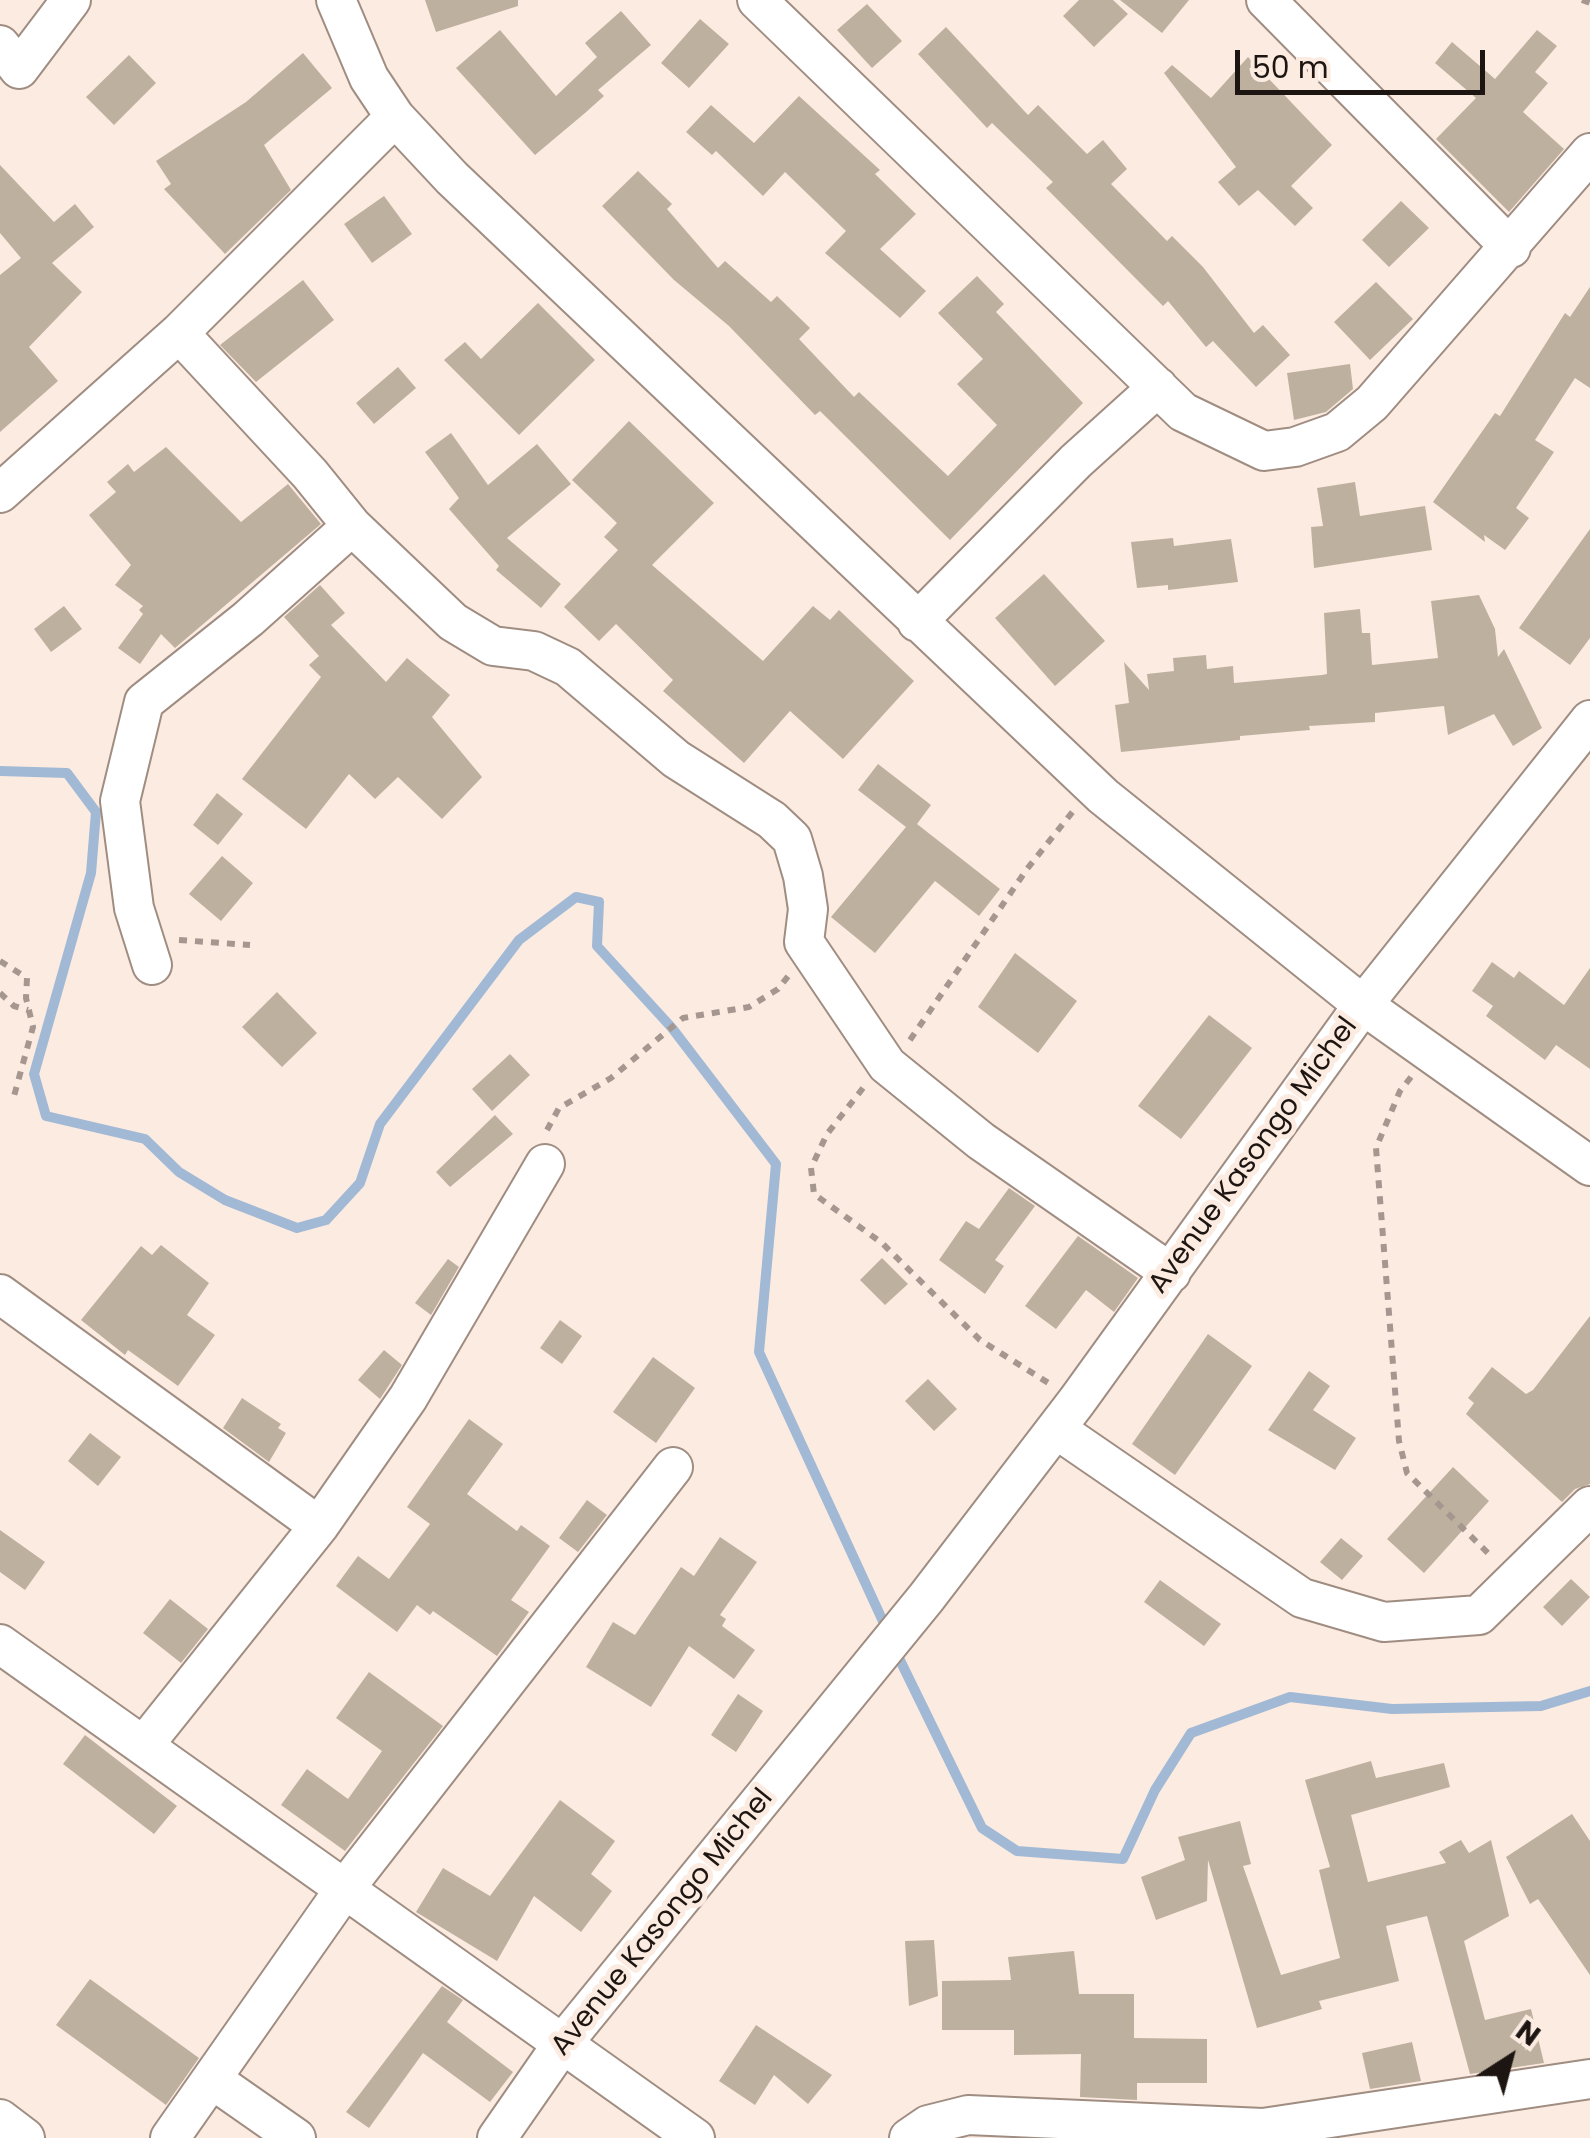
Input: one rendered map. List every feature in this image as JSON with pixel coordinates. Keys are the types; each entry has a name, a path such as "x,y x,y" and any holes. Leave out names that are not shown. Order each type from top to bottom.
{"street":[{"path":"0,45 19,69 70,0"},
{"path":"336,0 369,78 396,118 452,178 1103,796 1362,1005 1590,1166"},
{"path":"757,0 1182,412 1264,451 1295,447 1337,432 1372,403 1590,154"},
{"path":"1266,0 1511,248"},
{"path":"0,493 179,333 396,118"},
{"path":"179,333 310,474 352,526 454,622 493,646 534,651 568,667 676,759 772,820 792,839 803,876 808,909 804,942 887,1065 981,1140 1170,1272"},
{"path":"917,622 1076,461 1158,387"},
{"path":"146,948 120,801 144,702 248,619 352,526"},
{"name":"Avenue Kasongo Michel","path":"497,2138 563,2043 926,1598 1066,1415 1362,1005 1590,720"},
{"path":"144,1745 319,1526 408,1398 545,1164"},
{"path":"0,1294 319,1526"},
{"path":"1066,1415 1302,1598 1384,1622 1479,1615 1590,1506"},
{"path":"170,2138 346,1887 673,1468"},
{"path":"0,1644 695,2138"},
{"path":"919,2132 968,2115 1270,2133 1590,2078"},
{"path":"213,2080 296,2138"},
{"path":"0,2119 25,2138"}],"path":[{"path":"1582,0 1590,4"},
{"path":"1066,1415 980,1340 882,1243 814,1194 811,1168 827,1134 851,1100 909,1041 1027,869 1078,804"},
{"path":"146,948 180,940 250,944"},
{"path":"545,1164 545,1134 559,1108 611,1078 684,1018 712,1010 750,1007 778,989 804,942"},
{"path":"0,961 27,978 33,1027 14,1096"},
{"path":"0,993 14,1006 29,1010"},
{"path":"1431,1052 1400,1091 1376,1148 1399,1440 1408,1473 1516,1580"}],"building":[{"path":"425,0 518,0 518,6 436,32"},
{"path":"1079,0 1113,0 1128,14 1094,47 1063,16"},
{"path":"1120,0 1189,0 1162,33"},
{"path":"867,4 902,41 872,68 837,30"},
{"path":"621,11 651,45 598,90 604,96 535,155 456,68 500,30 556,96 597,57 585,43"},
{"path":"700,19 729,44 689,88 661,63"},
{"path":"946,27 1028,115 1038,105 1087,154 1103,140 1127,169 1111,184 1167,241 1172,236 1203,267 1254,333 1263,325 1290,355 1256,387 1213,341 1206,347 1168,301 1163,306 1046,188 1053,182 992,123 987,128 918,54"},
{"path":"1537,30 1557,46 1535,72 1548,83 1523,112 1564,149 1509,212 1436,139 1476,98 1435,63 1452,42 1495,79"},
{"path":"303,53 332,88 264,145 291,190 225,254 164,189 171,184 156,161 246,102"},
{"path":"129,55 156,83 114,125 86,97"},
{"path":"1248,57 1332,145 1291,186 1313,208 1295,226 1258,190 1239,206 1218,182 1236,167 1164,73 1172,65 1211,98"},
{"path":"799,96 880,170 875,174 916,214 880,249 926,291 900,318 825,253 846,231 785,172 763,196 716,151 712,155 686,132 711,105 754,143"},
{"path":"0,165 54,222 75,204 94,227 52,263 82,292 29,347 58,381 0,432 0,275 21,258 0,233"},
{"path":"638,171 672,204 667,209 718,268 725,261 771,302 777,296 810,328 799,339 854,397 859,392 948,476 997,425 957,384 983,359 938,313 977,276 1004,304 996,312 1083,403 950,540 820,411 815,415 729,326 674,280 602,206"},
{"path":"384,196 412,234 372,263 344,224"},
{"path":"1401,201 1429,228 1389,267 1362,240"},
{"path":"303,280 334,320 256,382 220,345"},
{"path":"1376,282 1413,319 1370,360 1334,322"},
{"path":"1590,287 1590,388 1575,378 1535,440 1554,452 1516,508 1529,518 1505,550 1484,535 1485,542 1433,502 1495,413 1500,416 1565,313 1570,317"},
{"path":"538,303 595,360 519,435 444,360 465,342 481,359"},
{"path":"1350,364 1353,389 1326,412 1294,420 1287,373"},
{"path":"398,367 416,388 374,424 356,403"},
{"path":"629,421 714,503 652,565 763,661 813,606 830,620 839,610 914,681 843,759 790,711 744,763 663,691 673,680 616,624 599,641 564,607 618,550 604,537 617,523 572,480"},
{"path":"451,433 488,485 537,444 571,484 507,538 561,584 541,608 496,570 499,566 449,509 459,498 425,452"},
{"path":"166,447 241,522 288,484 321,524 175,648 161,634 140,664 118,648 143,614 139,610 143,606 115,585 131,565 89,515 116,492 107,482 128,464 134,472"},
{"path":"1355,482 1360,516 1425,506 1432,550 1314,568 1311,527 1323,526 1317,488"},
{"path":"1590,529 1590,638 1570,665 1519,628"},
{"path":"1173,538 1174,546 1231,539 1238,582 1168,590 1168,585 1137,588 1131,542"},
{"path":"1044,574 1105,641 1055,686 995,618"},
{"path":"320,585 345,613 331,625 386,682 407,658 450,695 432,717 482,777 442,819 398,777 375,799 349,774 306,829 242,779 321,677 309,665 319,656 284,617"},
{"path":"1479,595 1495,629 1498,657 1504,649 1542,728 1513,746 1494,714 1448,735 1444,706 1375,713 1375,722 1309,726 1310,730 1240,736 1240,740 1121,752 1115,705 1129,703 1124,662 1149,690 1147,674 1174,671 1173,658 1206,655 1207,669 1233,666 1234,683 1327,674 1324,613 1360,609 1362,633 1370,633 1372,665 1438,658 1431,601"},
{"path":"64,606 82,629 51,652 34,629"},
{"path":"878,764 931,805 917,824 1000,889 979,916 935,881 875,953 831,917 906,827 858,790"},
{"path":"217,793 243,814 218,845 193,825"},
{"path":"222,856 253,883 221,921 189,894"},
{"path":"1015,953 1077,1001 1038,1053 978,1007"},
{"path":"1492,962 1514,978 1519,971 1564,1005 1590,968 1590,1069 1556,1045 1545,1060 1486,1016 1493,1006 1472,991"},
{"path":"277,992 317,1033 282,1067 242,1027"},
{"path":"1209,1015 1252,1048 1181,1139 1138,1106"},
{"path":"510,1054 530,1075 492,1111 472,1089"},
{"path":"495,1115 513,1134 450,1187 436,1172"},
{"path":"1009,1188 1035,1206 995,1260 1004,1266 985,1294 939,1260 966,1221 979,1229"},
{"path":"1078,1236 1138,1278 1114,1312 1086,1290 1056,1329 1025,1306"},
{"path":"161,1245 209,1283 187,1315 215,1335 178,1386 128,1350 125,1355 81,1320 141,1246 152,1255"},
{"path":"882,1258 908,1284 885,1305 860,1280"},
{"path":"448,1259 459,1267 431,1315 415,1303"},
{"path":"1590,1316 1590,1484 1575,1489 1562,1502 1466,1414 1474,1403 1468,1398 1492,1367 1526,1394 1533,1390"},
{"path":"560,1320 582,1336 562,1364 540,1348"},
{"path":"1208,1334 1252,1366 1175,1475 1132,1444"},
{"path":"384,1350 402,1365 380,1399 358,1380"},
{"path":"653,1357 695,1388 656,1443 613,1412"},
{"path":"1309,1371 1330,1386 1313,1410 1356,1438 1335,1470 1268,1430"},
{"path":"928,1379 957,1409 934,1431 905,1401"},
{"path":"242,1398 281,1424 278,1428 286,1433 269,1462 223,1428"},
{"path":"469,1419 503,1444 467,1494 517,1531 521,1525 550,1546 511,1600 529,1612 497,1656 433,1611 430,1615 417,1605 397,1632 336,1586 358,1556 389,1579 430,1524 407,1507"},
{"path":"90,1433 121,1457 98,1486 68,1461"},
{"path":"1453,1467 1489,1501 1424,1573 1387,1539"},
{"path":"587,1500 607,1515 578,1552 559,1538"},
{"path":"0,1530 45,1562 25,1590 0,1572"},
{"path":"720,1537 757,1562 720,1615 726,1619 722,1626 755,1650 734,1679 689,1646 651,1707 586,1667 613,1622 635,1635 681,1567 694,1576"},
{"path":"1341,1538 1363,1556 1342,1580 1320,1562"},
{"path":"1571,1579 1590,1597 1562,1626 1543,1607"},
{"path":"1160,1580 1221,1624 1204,1646 1144,1602"},
{"path":"170,1599 208,1629 181,1663 143,1633"},
{"path":"369,1672 443,1726 345,1851 281,1805 307,1769 348,1799 382,1751 336,1718"},
{"path":"738,1694 763,1711 736,1752 711,1735"},
{"path":"85,1735 177,1806 154,1834 63,1764"},
{"path":"1371,1761 1376,1778 1444,1763 1450,1787 1351,1815 1368,1882 1446,1863 1439,1852 1461,1840 1469,1853 1491,1840 1509,1916 1464,1941 1485,2020 1531,2009 1544,2063 1470,2074 1427,1916 1386,1926 1399,1981 1319,2001 1322,2009 1257,2028 1208,1860 1207,1901 1156,1920 1141,1877 1185,1860 1178,1837 1240,1821 1251,1864 1243,1866 1281,1975 1340,1958 1319,1870 1330,1867 1305,1780"},
{"path":"560,1800 615,1841 591,1874 612,1891 581,1932 534,1896 497,1961 416,1912 443,1868 490,1896"},
{"path":"1572,1814 1590,1841 1590,1975 1538,1899 1530,1904 1506,1857"},
{"path":"934,1940 938,1996 909,2006 905,1941"},
{"path":"1074,1951 1079,1994 1134,1994 1134,2038 1207,2039 1207,2083 1137,2083 1137,2100 1080,2097 1081,2054 1014,2055 1014,2030 942,2030 942,1981 1011,1980 1008,1957"},
{"path":"90,1979 199,2058 166,2105 56,2025"},
{"path":"442,1986 463,2000 447,2022 513,2072 490,2102 423,2053 369,2128 346,2112"},
{"path":"756,2025 832,2075 808,2104 774,2075 755,2105 719,2081"},
{"path":"1412,2042 1421,2081 1370,2089 1362,2053"}],"waterway":[{"path":"0,771 67,773 96,812 91,873 34,1074 46,1116 145,1139 179,1172 225,1200 297,1228 326,1220 360,1183 380,1124 519,940 576,897 599,902 597,946 672,1028 776,1164 759,1352 887,1630"},
{"path":"895,1650 982,1828 1017,1851 1123,1859 1155,1790 1191,1733 1290,1697 1392,1709 1541,1706 1590,1691"}]}
